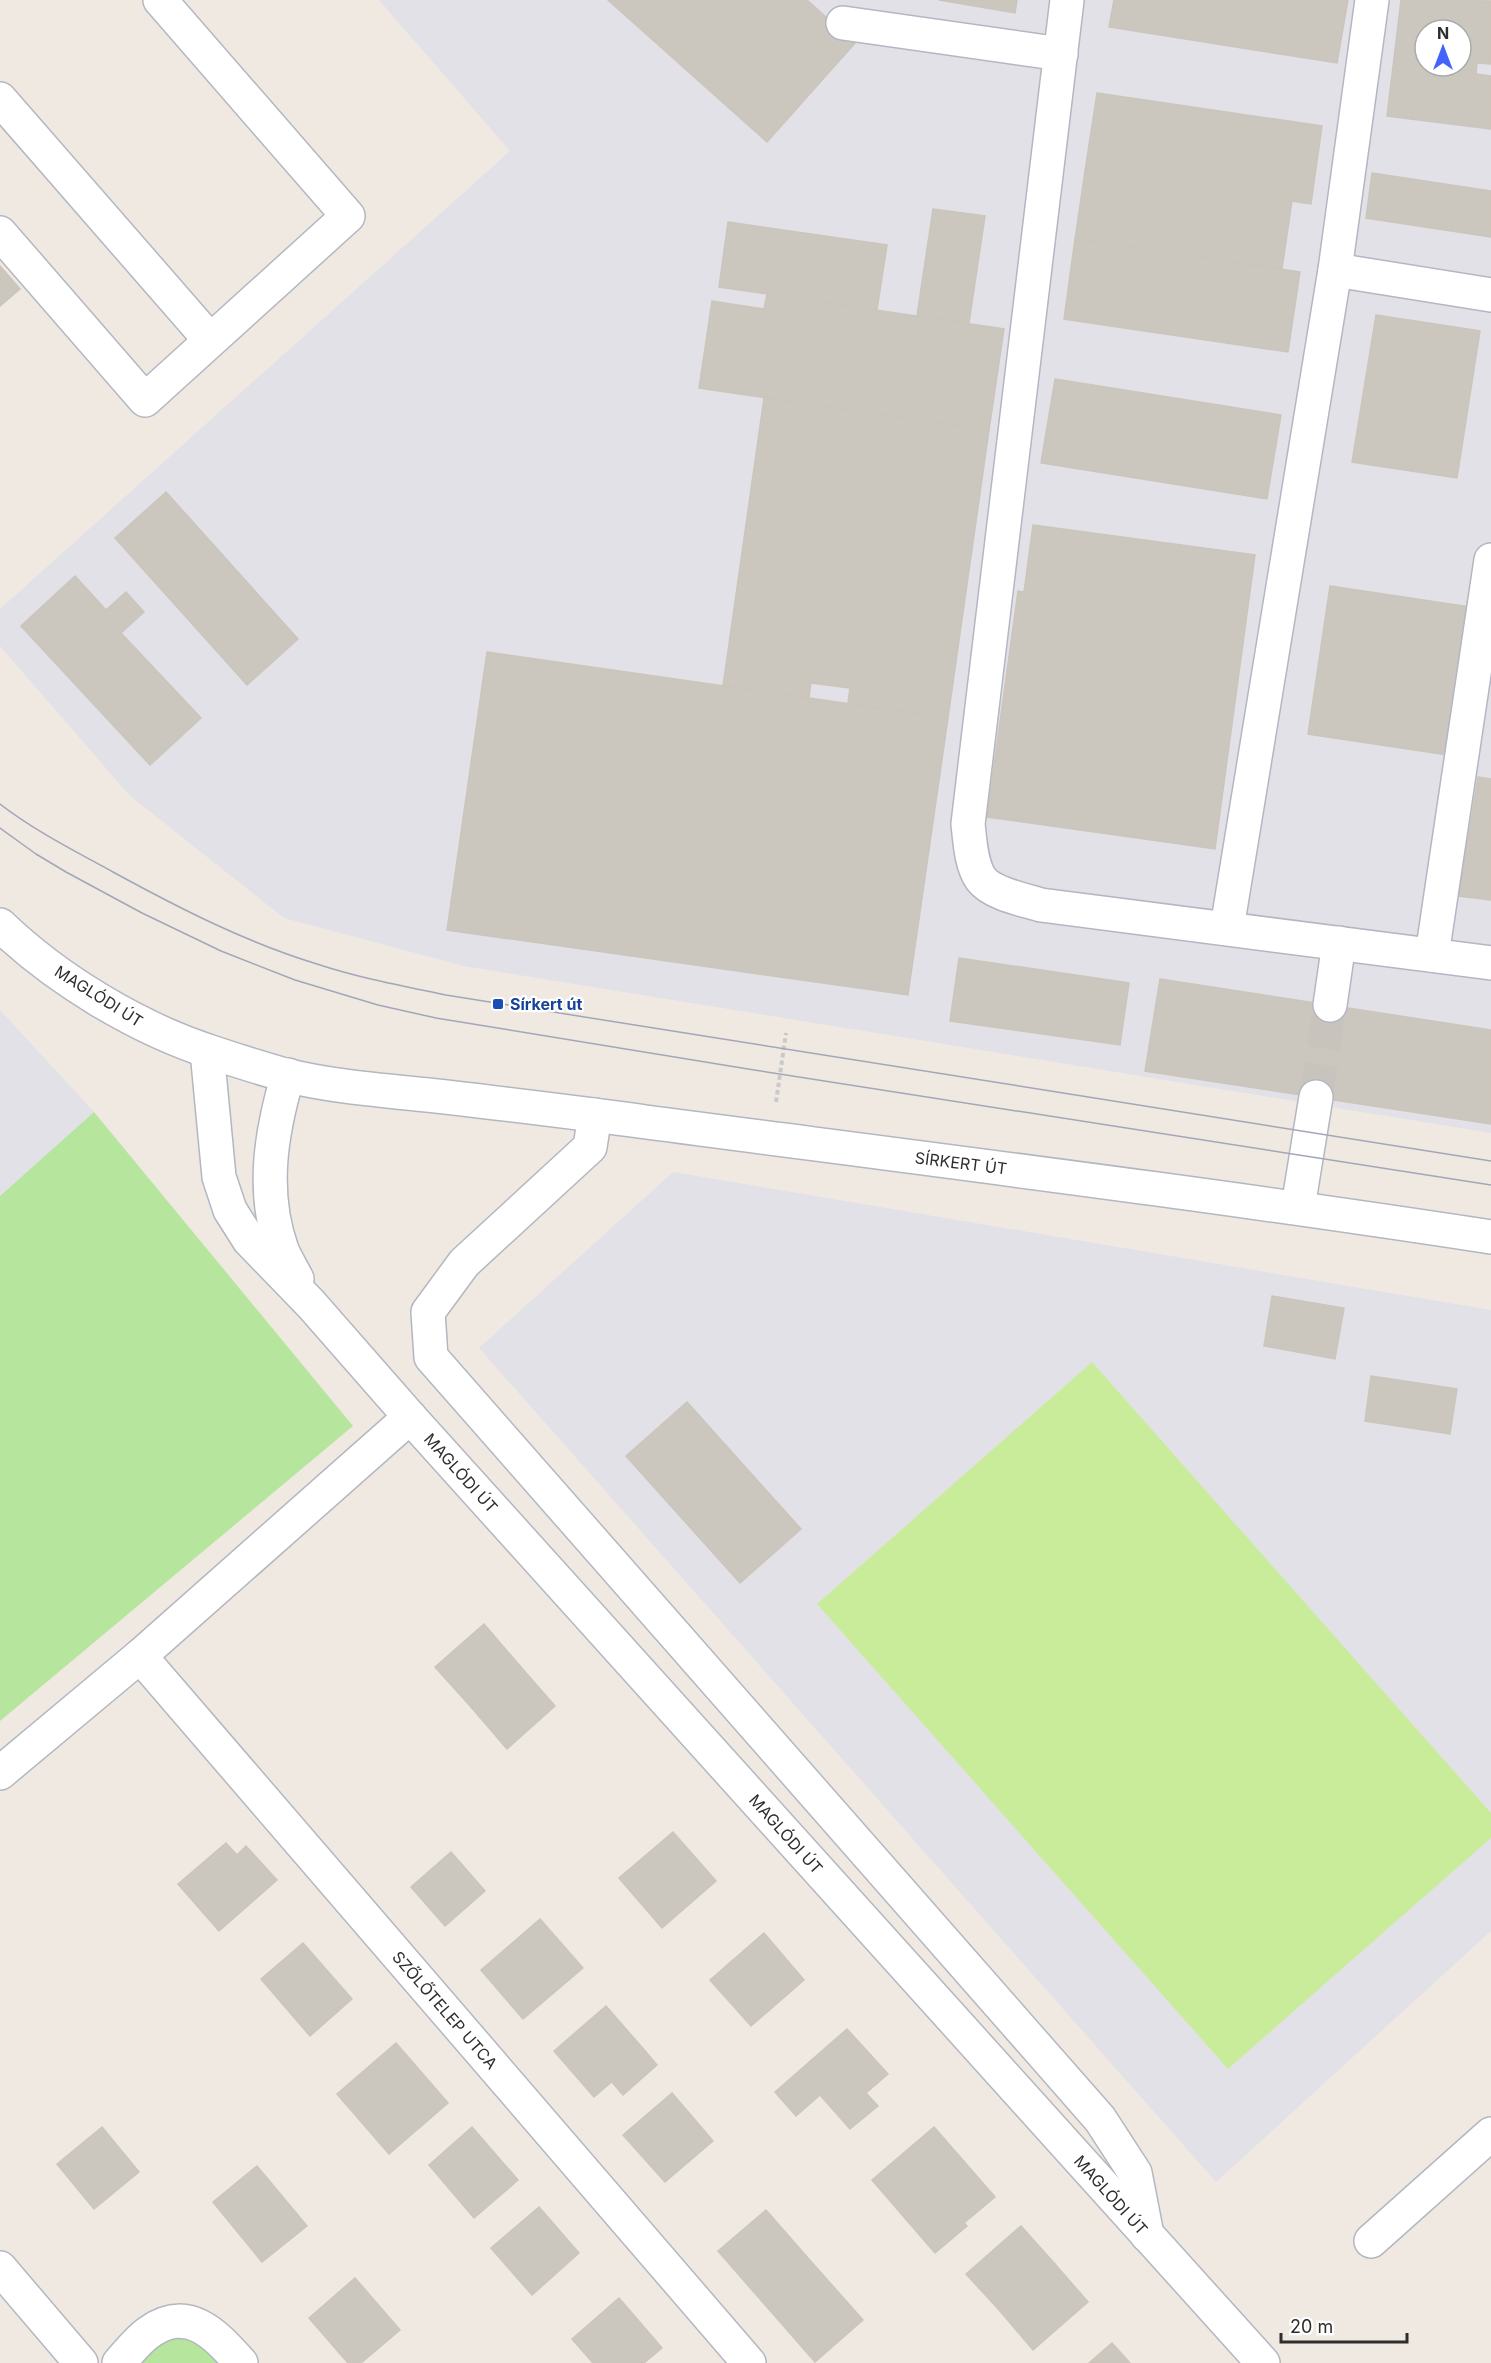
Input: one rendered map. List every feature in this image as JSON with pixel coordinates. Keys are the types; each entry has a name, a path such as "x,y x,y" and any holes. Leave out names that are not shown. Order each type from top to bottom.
{"street":[{"path":"0,233 145,400 348,216 160,0"},
{"path":"1067,0 969,813 970,845 982,880 1003,893 1041,905 1491,963"},
{"path":"1227,928 1335,270 1372,0"},
{"path":"843,23 1061,54"},
{"path":"0,99 210,340"},
{"path":"1335,270 1491,294"},
{"path":"1432,955 1491,560"},
{"name":"MAGLÓDI ÚT","path":"5,939 115,1009 162,1034 207,1051 288,1076 277,1112 272,1140 270,1181 272,1215 282,1251 311,1304"},
{"path":"1330,1005 1339,943"},
{"name":"MAGLÓDI ÚT","path":"207,1051 219,1177 230,1210 249,1240 311,1304 410,1417 1263,2363"},
{"name":"SÍRKERT ÚT","path":"288,1076 351,1086 596,1115 1298,1207 1491,1237"},
{"path":"1298,1207 1316,1097"},
{"path":"596,1115 590,1147 464,1263 428,1312 431,1357 1101,2119 1136,2173 1147,2235"},
{"path":"0,1773 140,1656 410,1417"},
{"name":"SZŐLŐTELEP UTCA","path":"140,1656 749,2363"},
{"path":"1371,2241 1491,2134"},
{"path":"0,2268 81,2363"},
{"path":"119,2363 146,2334 160,2325 176,2322 194,2322 205,2327 241,2363"}],"path":[{"path":"770,1138 786,1033"}],"shaded area":[{"path":"379,0 1491,0 1491,1133 464,966 284,918 129,795 0,646 0,609 510,151"},
{"path":"0,1010 94,1112 0,1196"},
{"path":"673,1172 1491,1310 1491,1931 1216,2182 479,1348"}],"green space":[{"path":"94,1112 353,1426 0,1721 0,1196"},
{"path":"1092,1362 1491,1813 1491,1838 1228,2069 817,1604"},
{"path":"184,2337 202,2346 221,2363 125,2363 150,2340"}],"building":[{"path":"608,0 807,0 855,43 767,142"},
{"path":"939,0 1017,0 1015,13"},
{"path":"1114,0 1348,0 1337,63 1109,27"},
{"path":"1401,0 1491,1 1491,64 1477,63 1476,74 1491,76 1491,129 1387,116"},
{"path":"1097,93 1322,126 1311,204 1085,171"},
{"path":"1085,171 1292,201 1282,269 1075,239"},
{"path":"1372,173 1491,191 1491,237 1366,218"},
{"path":"933,209 985,216 969,323 917,316"},
{"path":"728,222 887,245 877,310 719,287"},
{"path":"1075,239 1300,272 1288,352 1064,319"},
{"path":"0,266 20,289 0,306"},
{"path":"767,294 1004,329 989,430 699,388 712,301 764,309"},
{"path":"1376,315 1480,331 1457,478 1352,462"},
{"path":"1055,379 1281,415 1267,499 1041,463"},
{"path":"764,398 989,430 948,718 848,703 850,688 811,683 809,697 723,686"},
{"path":"166,492 298,639 247,685 115,538"},
{"path":"1033,525 1255,555 1215,849 987,817 1018,591 1024,592"},
{"path":"75,576 106,610 126,592 144,612 121,633 201,718 150,765 21,626"},
{"path":"1330,586 1476,608 1454,756 1308,734"},
{"path":"487,652 948,718 908,995 447,930"},
{"path":"1478,777 1491,779 1491,900 1459,896"},
{"path":"959,958 1129,983 1120,1045 950,1021"},
{"path":"1160,979 1491,1030 1491,1124 1145,1071"},
{"path":"1272,1296 1344,1308 1335,1359 1264,1346"},
{"path":"1371,1376 1457,1389 1450,1434 1365,1421"},
{"path":"687,1402 801,1529 740,1583 626,1456"},
{"path":"484,1624 520,1666 471,1707 435,1667"},
{"path":"520,1666 555,1706 507,1749 471,1707"},
{"path":"673,1832 716,1881 662,1928 619,1878"},
{"path":"226,1843 237,1855 246,1846 277,1880 219,1931 178,1884"},
{"path":"451,1852 485,1891 445,1926 411,1887"},
{"path":"540,1919 583,1968 523,2019 481,1970"},
{"path":"764,1933 804,1980 751,2026 710,1980"},
{"path":"303,1943 352,1999 310,2036 261,1979"},
{"path":"606,2006 646,2052 594,2097 554,2051"},
{"path":"847,2029 888,2074 866,2093 878,2106 850,2129 820,2095 796,2116 775,2092"},
{"path":"396,2043 448,2103 389,2154 337,2094"},
{"path":"646,2052 657,2065 623,2095 612,2082"},
{"path":"672,2093 713,2141 665,2182 623,2135"},
{"path":"102,2127 139,2172 94,2209 57,2164"},
{"path":"472,2127 518,2180 474,2218 429,2165"},
{"path":"934,2127 995,2197 964,2223 967,2226 935,2253 872,2180"},
{"path":"257,2166 307,2226 262,2262 213,2202"},
{"path":"539,2207 579,2253 532,2295 491,2248"},
{"path":"766,2210 800,2249 752,2290 718,2251"},
{"path":"1021,2226 1055,2264 1000,2311 966,2274"},
{"path":"800,2249 863,2320 815,2362 752,2290"},
{"path":"1055,2264 1088,2302 1033,2350 1000,2311"},
{"path":"355,2278 400,2330 361,2363 348,2363 309,2318"},
{"path":"619,2298 662,2348 644,2363 593,2363 572,2339"},
{"path":"1112,2343 1130,2363 1089,2363"}],"tunnel":[{"path":"1316,1097 1330,1005"}],"tram line":[{"path":"0,804 70,848 213,923 290,955 365,978 446,995 1491,1161"},
{"path":"0,828 66,872 142,913 221,951 295,980 378,1005 436,1018 748,1069 1491,1185"}],"place":[{"name":"Sírkert út","path":"498,1004"}]}
